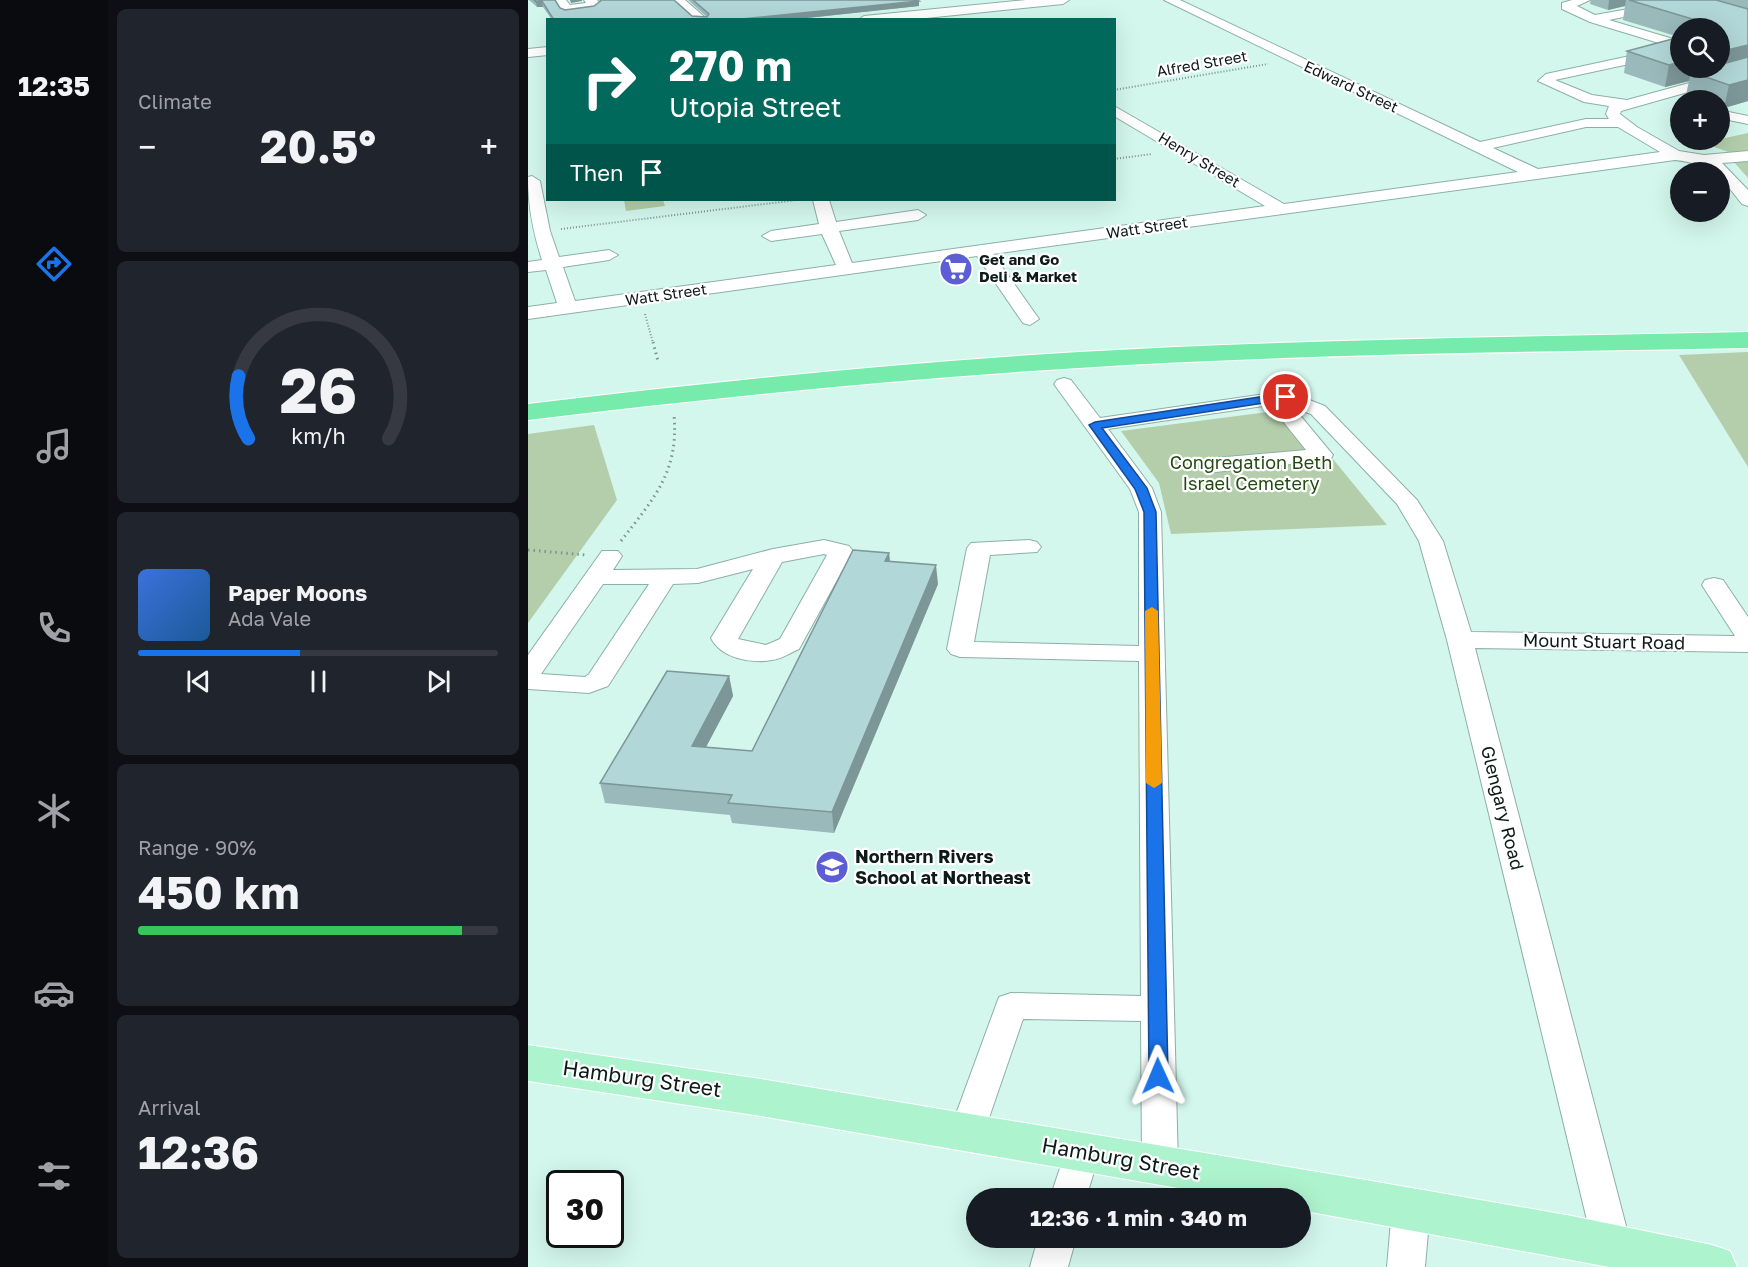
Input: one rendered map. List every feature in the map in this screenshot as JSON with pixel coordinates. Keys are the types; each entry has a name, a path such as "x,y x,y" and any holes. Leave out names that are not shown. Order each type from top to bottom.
{"highway":[{"path":"528,393 792,363 1074,342 1234,335 1748,322"},
{"path":"528,412 794,382 1078,360 1239,353 1748,340"}],"main road":[{"name":"Hamburg Street","path":"528,1063 657,1080 1160,1165 1612,1245 1690,1265"}],"street":[{"path":"560,0 567,9 595,5 590,0"},
{"path":"678,0 700,18"},
{"path":"931,0 961,18"},
{"path":"883,18 1063,0"},
{"name":"Edward Street","path":"1170,0 1533,173"},
{"path":"1584,0 1566,6 1594,19 1670,44"},
{"path":"1594,19 1670,1"},
{"path":"528,42 546,42"},
{"path":"1624,104 1589,99 1545,81 1670,50"},
{"path":"528,53 546,51"},
{"path":"1619,123 1613,114 1615,108 1624,104 1747,72"},
{"path":"1664,93 1670,95"},
{"name":"Henry Street","path":"1116,111 1283,210"},
{"path":"1730,116 1748,120"},
{"path":"1478,147 1586,123 1619,123 1658,142 1675,155"},
{"name":"Watt Street","path":"528,313 1283,210 1533,173 1675,155 1706,159 1748,156"},
{"path":"1706,159 1720,166 1748,201"},
{"path":"532,182 541,231 568,308"},
{"path":"821,201 829,228 847,270"},
{"path":"771,236 918,215"},
{"path":"982,251 1030,319"},
{"path":"528,267 609,255"},
{"path":"1064,384 1141,488 1150,512 1160,1165"},
{"name":"Glengary Road","path":"1275,398 1286,397 1318,410 1406,500 1431,541 1460,640 1612,1245"},
{"path":"1095,425 1275,398 1322,454 1215,465"},
{"path":"595,577 698,576 773,556 824,547 841,551 790,644 769,653 735,649 727,644 724,638 773,556"},
{"path":"1029,547 979,548 960,649 1152,654"},
{"path":"528,674 610,556"},
{"path":"528,681 589,685 599,680 666,576"},
{"path":"1714,585 1748,636"},
{"name":"Mount Stuart Road","path":"1460,640 1748,644"},
{"path":"967,1133 1011,1006 1157,1009"},
{"path":"1071,1188 1082,1152"},
{"path":"1406,1267 1411,1209"},
{"path":"1049,1267 1054,1248"}],"path":[{"name":"Alfred Street","path":"1116,90 1292,60"},
{"path":"1116,159 1182,150"},
{"path":"541,231 789,201"},
{"path":"640,298 658,361"},
{"path":"528,550 610,556 668,478 677,438 673,411"}],"green space":[{"path":"1748,133 1748,178 1733,161 1734,154 1723,150 1730,150 1730,137"},
{"path":"624,201 663,201 665,206 626,211"},
{"path":"1748,352 1748,467 1679,355"},
{"name":"Congregation Beth Israel Cemetery","path":"1292,409 1387,525 1171,534 1159,483 1121,431"},
{"path":"594,425 617,500 528,623 528,434"}],"building":[{"path":"534,0 555,0 560,8 565,10 594,6 602,0 674,0 692,16 707,17 709,14 693,0 919,1 752,18 553,18 542,1"},
{"path":"1629,0 1716,0 1748,9 1748,45 1730,49 1730,18 1689,18"},
{"path":"1670,40 1670,65 1669,65 1627,51"},
{"path":"1748,57 1748,80 1729,85 1709,78 1730,78 1730,62"},
{"path":"853,550 889,553 885,561 936,565 832,812 728,803 732,795 600,783 667,671 729,676 692,746 752,751"}],"slow traffic":[{"path":"1152,611 1154,783"}],"place":[{"name":"Get and Go Deli & Market","path":"956,269"},
{"name":"Northern Rivers School at Northeast","path":"832,867"}],"route":[{"path":"1158,1076 1150,512 1141,488 1095,425 1286,397"}]}
